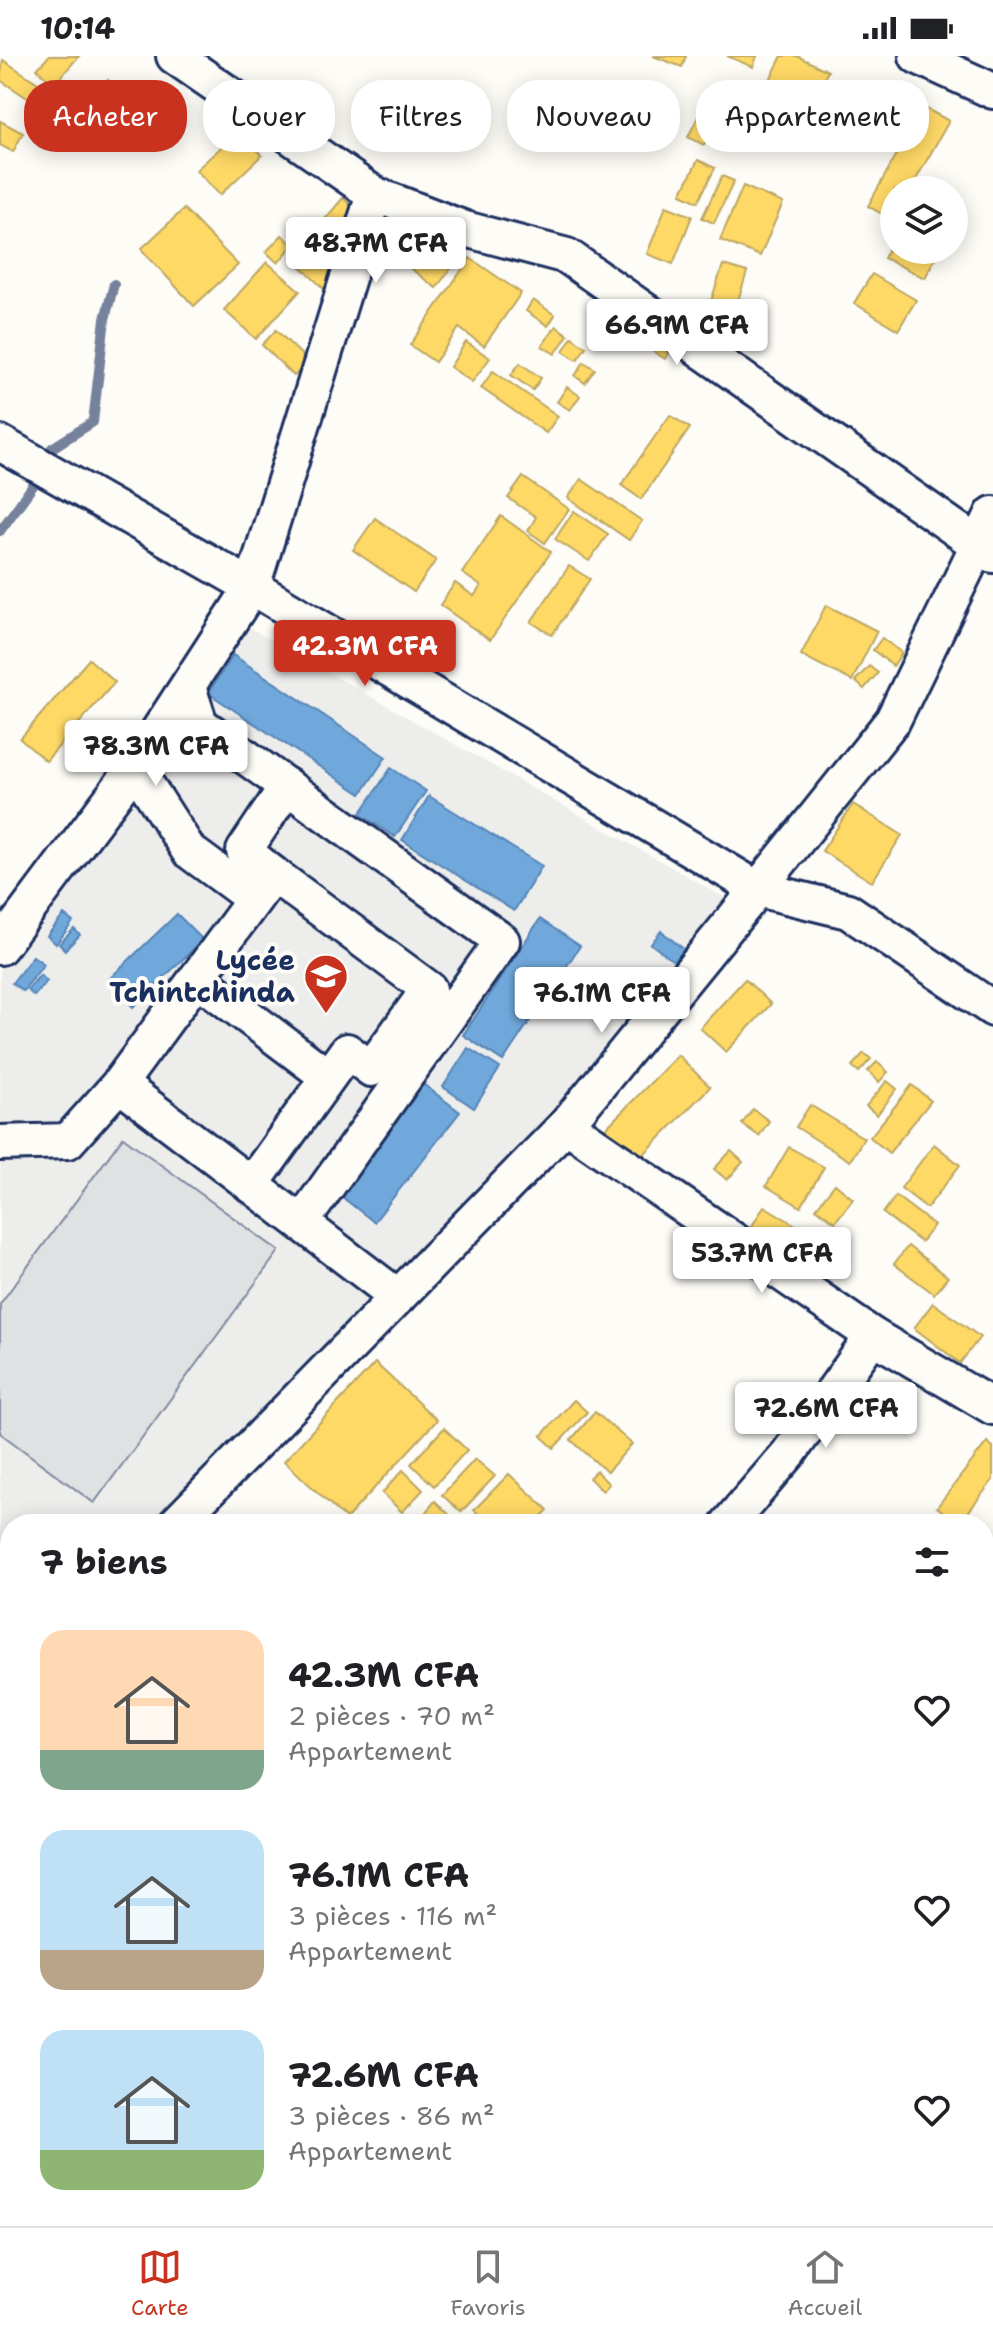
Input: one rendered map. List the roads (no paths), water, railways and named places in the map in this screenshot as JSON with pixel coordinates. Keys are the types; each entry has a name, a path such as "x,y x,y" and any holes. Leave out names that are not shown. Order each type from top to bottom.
{"street":[{"path":"174,56 374,194 465,229 567,256 850,452 986,551"},
{"path":"917,56 993,91"},
{"path":"0,947 135,767 252,587 374,194"},
{"path":"0,443 252,587 758,889 848,911 993,1009"},
{"path":"186,1514 566,1125 758,889 893,720 986,551 993,514"},
{"path":"188,687 200,724 502,941 442,998 385,1078 301,1223"},
{"path":"135,767 189,851 264,886 442,998"},
{"path":"264,886 244,851 287,786"},
{"path":"0,1143 68,1141 119,1084 264,886"},
{"path":"197,978 328,1077"},
{"path":"251,1185 347,1051 385,1078"},
{"path":"119,1084 398,1297"},
{"path":"566,1125 873,1336 993,1407"},
{"path":"737,1514 789,1453 873,1336"}],"waterway":[{"path":"0,531 35,483 38,467 52,448 93,422 105,319 114,284"}],"place":[{"name":"Lycée Tchintchinda","path":"326,1015"}]}
